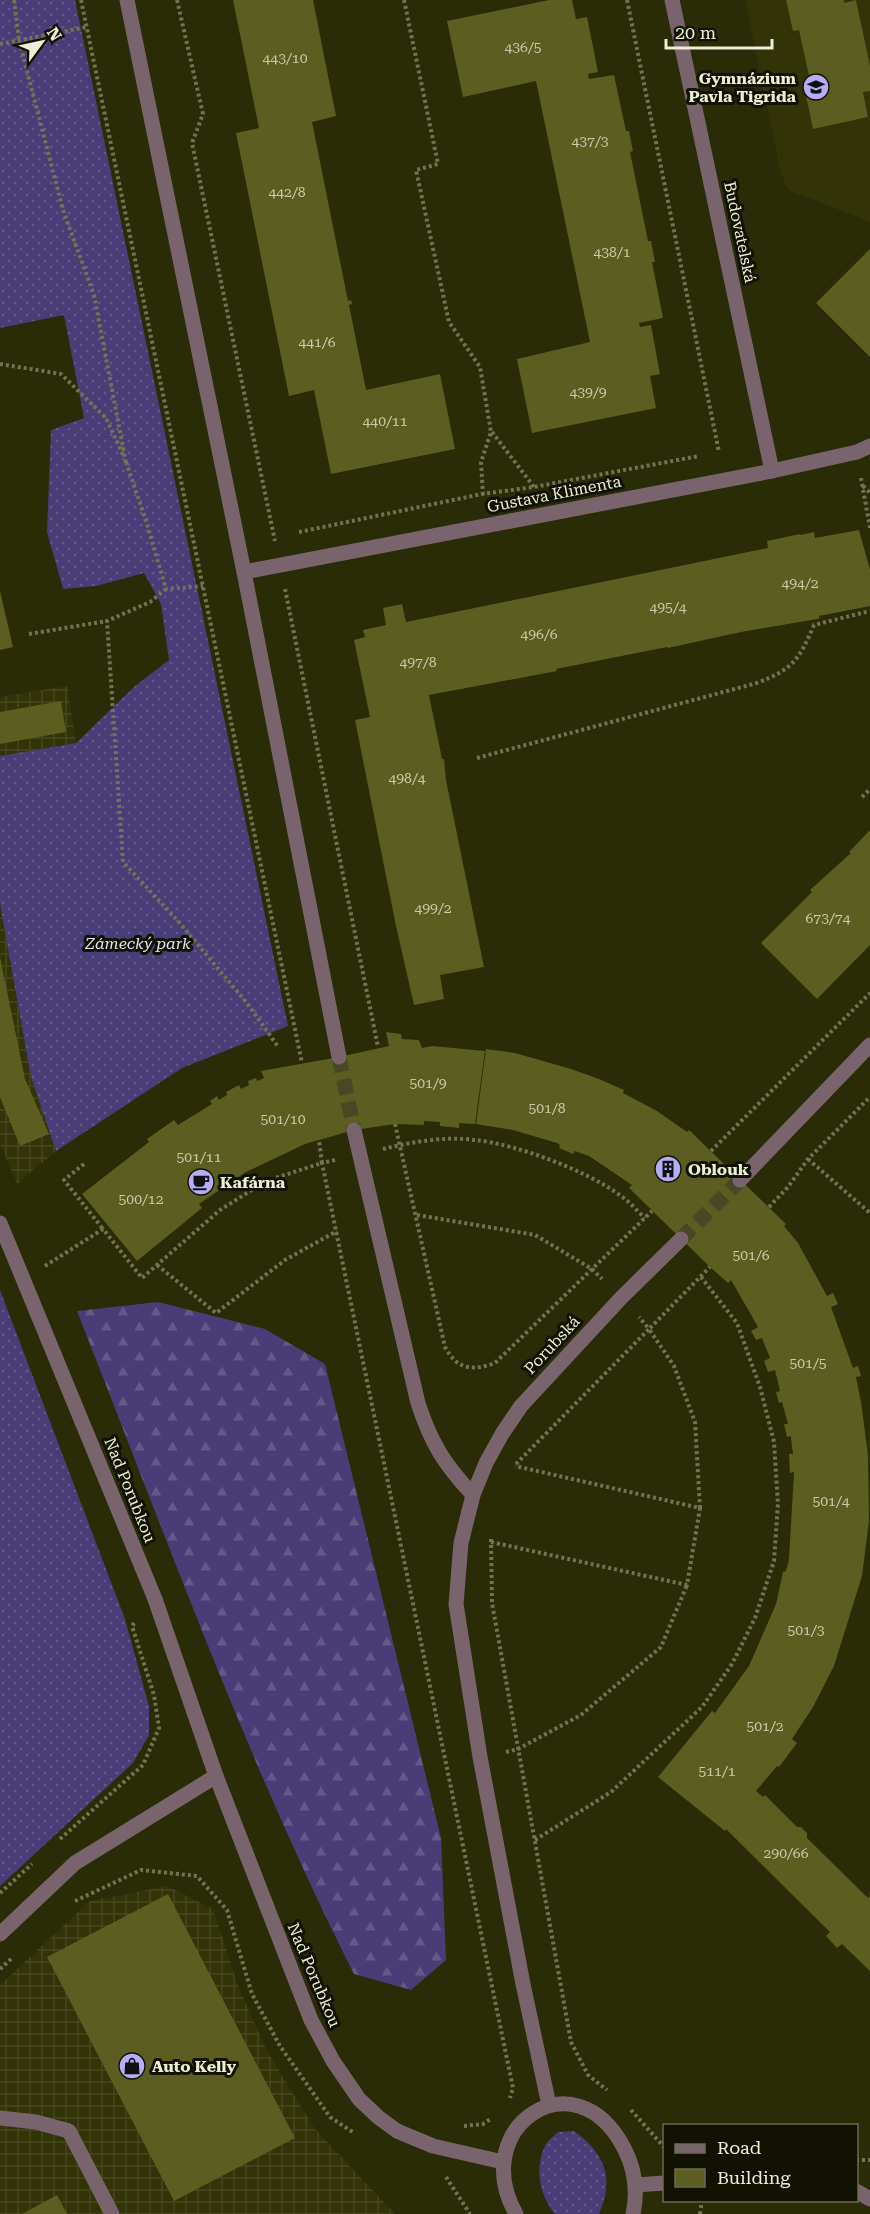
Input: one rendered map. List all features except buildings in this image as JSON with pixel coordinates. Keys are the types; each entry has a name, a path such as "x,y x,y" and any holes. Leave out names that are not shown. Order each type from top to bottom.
{"street":[{"path":"127,0 244,572 339,1057"},
{"name":"Budovatelská","path":"672,0 772,471"},
{"name":"Gustava Klimenta","path":"244,572 772,471 863,449"},
{"path":"740,1180 870,1045"},
{"path":"354,1130 424,1421 440,1455 473,1495"},
{"name":"Nad Porubkou","path":"0,1222 155,1599 216,1776 311,2020 333,2061 358,2099 378,2117 398,2131 434,2146 503,2162"},
{"name":"Porubská","path":"549,2105 523,1984 480,1757 456,1604 461,1543 473,1495 486,1463 521,1406 621,1299 681,1239"},
{"path":"0,1934 75,1863 216,1776"},
{"path":"516,2214 505,2187 503,2162 508,2146 520,2125 528,2117 549,2105 565,2104 579,2106 592,2112 619,2139 628,2156 636,2185 633,2214"},
{"path":"0,2118 36,2122 69,2132 112,2214"},
{"path":"636,2185 663,2183"}],"path":[{"path":"14,0 19,40 63,210 94,295 126,463"},
{"path":"81,0 302,1064"},
{"path":"177,0 203,114 192,143 378,1047"},
{"path":"404,0 438,164 416,170 448,322 480,367 491,432 481,462 482,494 502,523"},
{"path":"297,533 482,494 534,487 719,452 627,0"},
{"path":"0,44 87,27"},
{"path":"0,364 61,374 106,418 126,463 166,589"},
{"path":"491,432 534,487"},
{"path":"863,449 862,485 870,528"},
{"path":"862,485 870,493"},
{"path":"274,537 286,535"},
{"path":"29,634 107,621 150,602 166,589 203,586"},
{"path":"477,758 757,683 783,673 803,650 814,625 870,611"},
{"path":"107,621 123,862 201,948 247,1003 279,1048"},
{"path":"862,797 870,789"},
{"path":"711,1151 870,993"},
{"path":"769,1207 788,1187 808,1159 870,1097"},
{"path":"395,1124 446,1347 450,1356 466,1366 474,1368 495,1363 652,1211"},
{"path":"84,1164 64,1180 142,1278 220,1210 266,1181 322,1163 400,1145 441,1139 475,1140 527,1151 578,1172 621,1196 645,1218"},
{"path":"319,1140 513,2088 508,2107"},
{"path":"808,1159 870,1213"},
{"path":"417,1215 535,1235 592,1269 649,1329 674,1366 695,1422 700,1508 687,1585 661,1647 580,1715 518,1749"},
{"path":"53,1261 103,1229"},
{"path":"157,1265 216,1313 285,1260 337,1231"},
{"path":"511,1474 515,1466 710,1267"},
{"path":"535,1840 611,1792 702,1707 732,1664 750,1627 774,1561 778,1504 774,1442 760,1387 737,1323 701,1277"},
{"path":"515,1466 700,1508"},
{"path":"493,1532 491,1542 492,1603 571,2042 588,2075 610,2092"},
{"path":"491,1542 687,1585"},
{"path":"56,1843 143,1765 159,1728 154,1695 132,1626 155,1599"},
{"path":"0,1893 38,1859"},
{"path":"72,1903 141,1870 197,1876 227,1910 252,1994 280,2046 330,2116 356,2134"},
{"path":"0,1969 16,1954"},
{"path":"624,2104 663,2146"},
{"path":"449,2178 464,2124 483,2124 500,2112"},
{"path":"439,2175 449,2178 471,2214"}],"shaded area":[{"name":"Gymnázium Pavla Tigrida","path":"745,0 870,0 870,222 788,190 781,174"},
{"path":"67,686 76,743 0,756 0,697"},
{"path":"0,904 31,1077 56,1151 17,1184 0,1144"},
{"path":"167,1886 213,1909 239,1988 267,2051 315,2129 395,2214 0,2214 0,1985 90,1901"}],"green space":[{"name":"Zámecký park","path":"0,0 75,0 288,1026 182,1068 56,1151 31,1077 0,904 0,756 76,743 135,686 169,660 161,604 144,573 96,586 63,589 47,532 51,430 84,418 64,315 0,328"},
{"path":"0,1290 125,1619 149,1706 149,1735 133,1763 0,1886"},
{"path":"158,1302 265,1329 325,1364 441,1838 446,1960 411,1990 354,1974 242,1729 77,1311"},
{"path":"574,2131 593,2148 604,2168 606,2189 599,2214 555,2214 542,2190 539,2172 546,2144 558,2132"}],"tunnel":[{"path":"339,1057 354,1130"},
{"path":"681,1239 740,1180"}],"place":[{"name":"Gymnázium Pavla Tigrida","path":"816,87"},
{"name":"Oblouk","path":"668,1169"},
{"name":"Kafárna","path":"201,1182"},
{"name":"Auto Kelly","path":"132,2066"}]}
